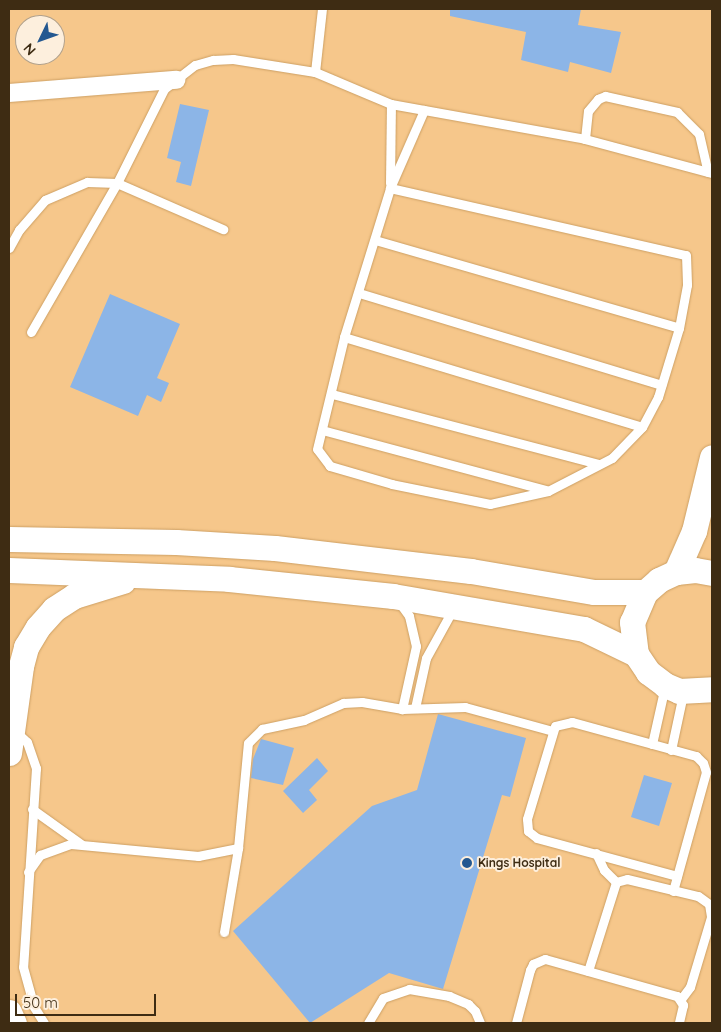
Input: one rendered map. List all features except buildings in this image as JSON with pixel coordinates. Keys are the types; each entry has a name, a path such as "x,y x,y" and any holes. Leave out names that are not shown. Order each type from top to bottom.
{"street":[{"path":"9,93 176,80"},
{"path":"676,572 694,531 712,458"},
{"path":"9,539 166,541 275,548 471,571 594,592 645,592"},
{"path":"9,570 147,574 393,596 455,605 584,629 636,654"},
{"path":"712,573 695,570 676,572 659,580 645,592 632,622 636,654 648,672 675,688 712,689"},
{"path":"9,753 11,727 21,666 26,647 38,627 54,609 74,596 147,574"},
{"path":"9,1012 14,1023"}],"lane":[{"path":"315,72 322,9"},
{"path":"31,332 117,184 164,89 194,65 213,60 233,59 315,72 391,104 586,139 710,172"},
{"path":"586,139 588,111 598,99 605,96 677,112 698,134 710,172"},
{"path":"390,188 391,104"},
{"path":"390,188 686,255 687,285 679,328 661,385 642,427 612,458 548,491 490,504 392,484 330,466 317,450 332,394 344,337 390,188 424,110"},
{"path":"9,248 19,230 45,200 87,182 117,184 223,229"},
{"path":"375,240 679,328"},
{"path":"359,293 661,385"},
{"path":"344,337 642,427"},
{"path":"332,394 599,464"},
{"path":"322,430 548,491"},
{"path":"393,596 409,616 416,636 416,655 402,708"},
{"path":"415,708 426,658 455,605"},
{"path":"652,744 675,688"},
{"path":"671,750 675,688"},
{"path":"224,932 238,848 246,752 254,735 271,726 304,720 343,703 362,702 402,708 465,707 553,731"},
{"path":"673,891 677,876 706,767 696,756 572,722 559,723 553,731 527,819 528,831 537,838 677,876"},
{"path":"11,727 27,742 33,754 36,768 23,967 34,1007 44,1023"},
{"path":"32,810 81,844"},
{"path":"28,872 40,855 50,850 81,844 198,856 238,848"},
{"path":"596,853 604,870 616,882"},
{"path":"616,882 627,879 704,899 712,910 690,987 681,999 683,1011 679,1023"},
{"path":"588,971 616,882"},
{"path":"516,1023 533,964 545,960 672,994 681,999"},
{"path":"368,1023 383,998 408,989 449,996 468,1004 476,1011 480,1023"}],"place":[{"name":"Kings Hospital","path":"467,863"}]}
